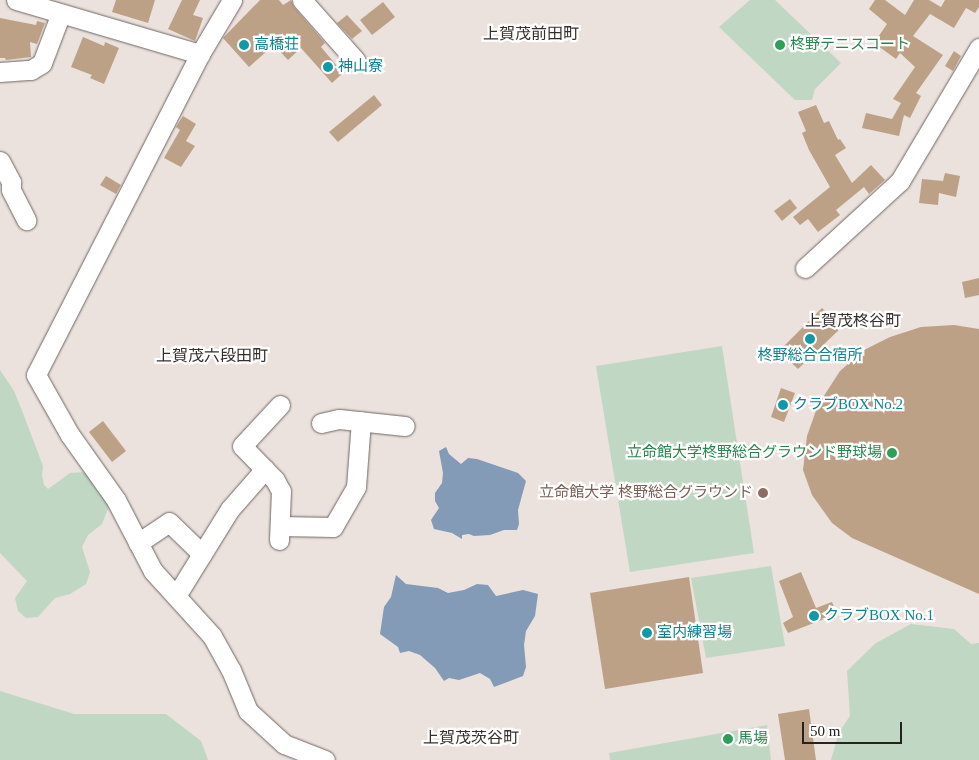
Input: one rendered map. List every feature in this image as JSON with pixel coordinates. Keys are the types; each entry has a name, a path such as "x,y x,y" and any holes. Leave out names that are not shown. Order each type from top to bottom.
{"street":[{"path":"16,0 200,54"},
{"path":"232,0 200,54 36,375 70,435 116,500 153,571 212,636 231,670 248,711 284,744 325,760"},
{"path":"302,0 356,61"},
{"path":"0,72 31,70 42,63 61,12"},
{"path":"805,268 900,181 979,48"},
{"path":"0,161 11,182 10,190 26,220"},
{"path":"280,405 242,446 275,480 281,491 279,533 332,527 356,487 361,422"},
{"path":"321,422 339,419 405,426"},
{"path":"176,596 230,509 265,469"},
{"path":"138,543 169,522 202,554"}],"green space":[{"name":"柊野テニスコート","path":"750,0 775,0 841,63 815,89 812,100 795,100 719,27"},
{"path":"722,346 754,553 630,572 596,366"},
{"path":"0,370 14,391 21,408 43,466 44,485 48,489 70,473 86,472 109,506 102,524 88,535 82,547 90,572 86,584 70,594 55,598 38,617 26,618 18,611 15,598 27,581 0,553"},
{"path":"771,566 785,646 706,658 691,578"},
{"path":"911,624 954,629 971,644 979,643 979,760 831,760 839,732 850,716 847,671 876,643"},
{"path":"0,691 74,714 166,714 201,741 208,760 0,760"},
{"name":"馬場","path":"767,725 771,760 610,760 609,753"}],"water":[{"path":"446,447 449,454 461,464 468,458 477,459 518,473 526,481 518,510 519,524 517,530 504,530 490,535 462,535 462,539 452,533 434,529 431,520 439,508 435,501 435,493 442,483 443,473 439,451"},
{"path":"396,575 406,584 438,588 448,593 464,590 477,584 488,585 496,596 523,590 538,594 535,616 526,631 524,645 526,667 523,676 494,687 490,679 480,673 459,680 449,678 444,681 435,668 420,655 409,651 400,653 398,647 380,634 384,607 391,597"}],"building":[{"path":"116,0 155,0 148,23 112,12"},
{"path":"182,0 200,0 193,15 203,18 195,41 168,29"},
{"name":"神山寮","path":"260,0 279,0 283,5 291,0 294,7 325,43 321,47 343,73 332,83 301,48 288,60 274,45 249,67 223,38"},
{"path":"875,0 885,0 905,15 914,0 929,0 941,7 945,0 979,0 979,7 975,13 966,8 954,28 930,14 913,36 943,55 916,93 921,96 910,118 904,115 899,136 862,128 866,113 892,119 901,103 893,99 915,67 900,53 896,59 874,43 887,24 869,9"},
{"path":"383,2 395,17 372,35 360,20"},
{"path":"347,15 362,31 352,39 337,23"},
{"path":"0,18 36,25 37,21 45,23 37,44 30,42 31,57 6,60 5,58 0,58"},
{"path":"83,37 104,46 105,42 119,48 104,84 90,78 92,75 71,67"},
{"path":"954,51 961,56 953,71 945,66"},
{"path":"374,95 382,105 338,142 329,132"},
{"path":"816,105 824,123 829,121 838,140 840,139 846,148 835,155 852,183 871,165 885,180 869,194 864,187 836,210 840,215 818,232 808,219 800,225 793,217 830,187 809,150 802,133 806,131 798,112"},
{"path":"183,116 196,124 186,141 195,146 181,167 164,158 180,130 176,127"},
{"path":"945,173 960,176 956,197 939,193 938,205 919,203 922,179 943,181"},
{"path":"106,176 121,185 116,194 100,185"},
{"path":"790,199 797,208 782,221 774,211"},
{"path":"979,278 979,295 965,298 962,282"},
{"name":"柊野総合合宿所","path":"822,308 842,327 798,369 779,351"},
{"name":"立命館大学柊野総合グラウンド野球場","path":"954,325 979,329 979,594 852,538 832,523 812,495 803,470 807,436 818,405 840,371 864,350 890,337 921,327"},
{"name":"クラブBOX No.2","path":"781,388 795,393 784,422 771,417"},
{"path":"103,421 126,451 112,462 89,432"},
{"path":"801,572 816,608 832,602 837,614 788,633 783,623 793,617 779,581"},
{"name":"室内練習場","path":"689,577 703,673 605,689 590,593"},
{"path":"809,709 816,760 785,760 778,714"}],"place":[{"name":"高橋荘","path":"244,45"},
{"name":"柊野テニスコート","path":"780,45"},
{"name":"神山寮","path":"328,67"},
{"name":"柊野総合合宿所","path":"810,339"},
{"name":"クラブBOX No.2","path":"783,405"},
{"name":"立命館大学柊野総合グラウンド野球場","path":"892,453"},
{"name":"立命館大学 柊野総合グラウンド","path":"763,493"},
{"name":"クラブBOX No.1","path":"814,616"},
{"name":"室内練習場","path":"647,633"},
{"name":"馬場","path":"728,739"}],"district":[{"name":"上賀茂前田町","path":"531,34"},
{"name":"上賀茂柊谷町","path":"853,321"},
{"name":"上賀茂六段田町","path":"212,356"},
{"name":"上賀茂茨谷町","path":"471,738"}]}
